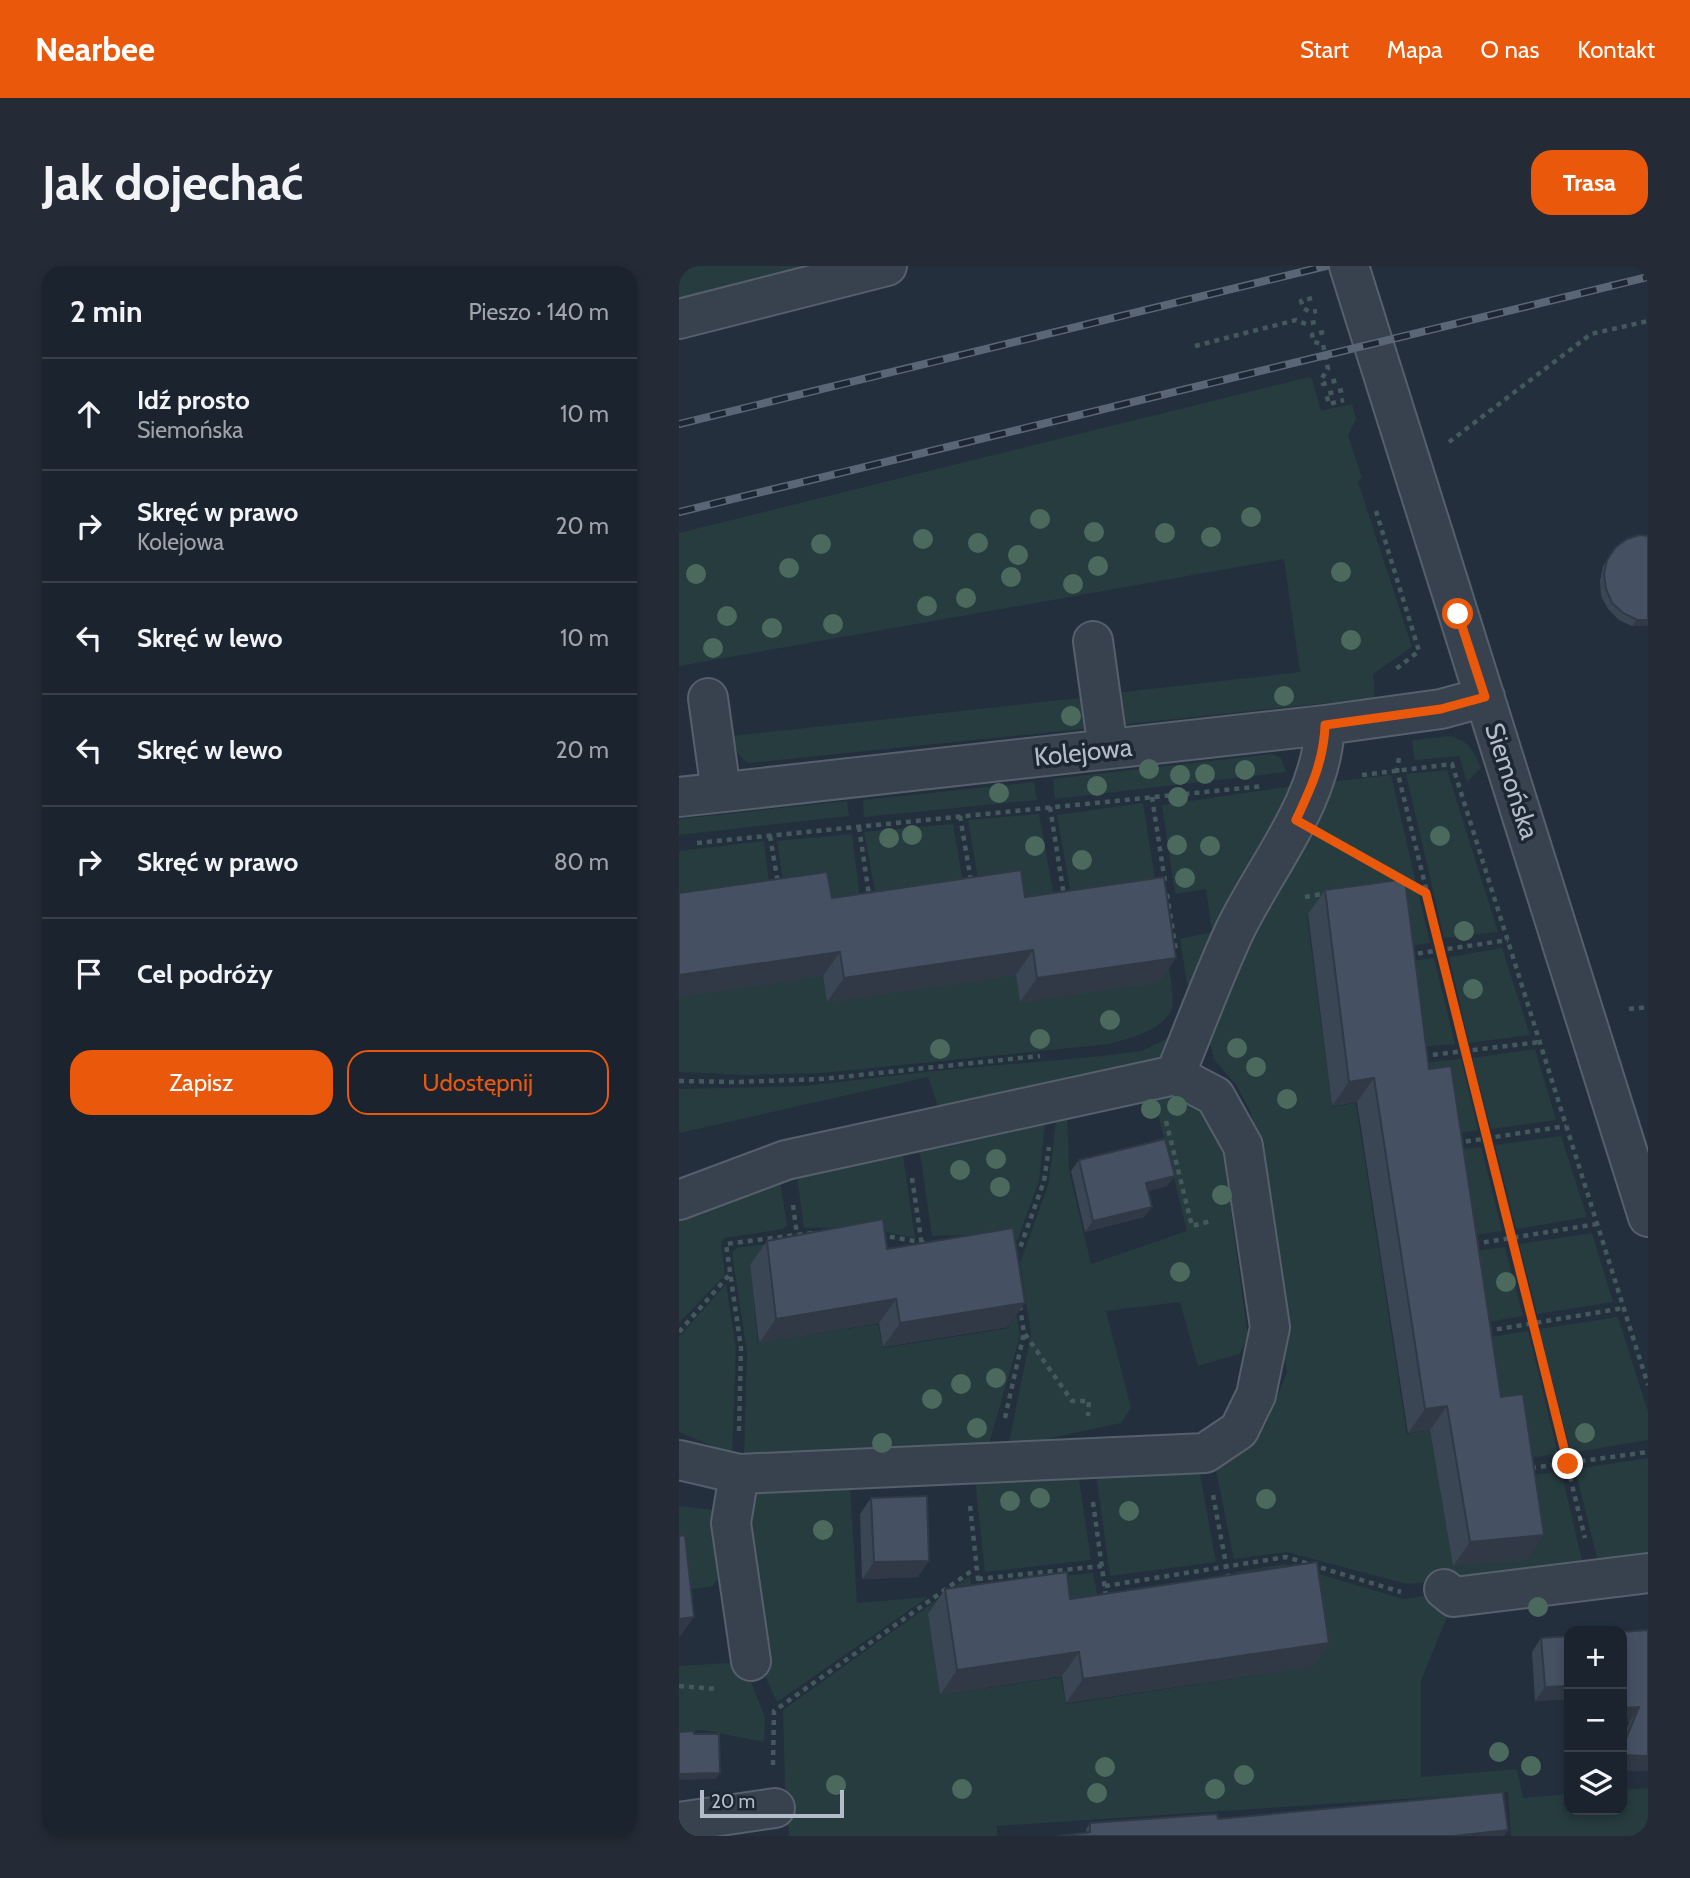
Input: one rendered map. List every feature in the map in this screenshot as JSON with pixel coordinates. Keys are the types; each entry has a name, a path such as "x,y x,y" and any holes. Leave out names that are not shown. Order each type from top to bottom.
{"street":[{"path":"679,319 887,266"},
{"name":"Siemońska","path":"1349,266 1648,1217"},
{"path":"1093,641 1108,749"},
{"name":"Kolejowa","path":"679,797 1325,725 1441,709 1485,697"},
{"path":"708,698 721,792"},
{"path":"1165,1077 1235,930 1296,820 1318,770 1324,748 1325,725"},
{"path":"679,1200 786,1160 1165,1077 1215,1096 1243,1146 1270,1327 1256,1395 1240,1430 1205,1453 739,1474 679,1460"},
{"path":"739,1474 731,1523 751,1661"},
{"path":"1444,1589 1454,1597 1648,1573"},
{"path":"679,1822 775,1797"}],"path":[{"path":"1195,346 1296,320 1306,324 1332,318"},
{"path":"1413,470 1591,334 1648,320"},
{"path":"1397,771 1587,1543"},
{"path":"1152,797 1177,960"},
{"path":"1050,807 1064,900"},
{"path":"960,817 972,885"},
{"path":"1296,820 1426,893"},
{"path":"859,827 870,901"},
{"path":"770,836 778,888"},
{"path":"1391,882 1404,880"},
{"path":"1303,897 1328,893"},
{"path":"1406,956 1508,940"},
{"path":"1419,1057 1540,1042"},
{"path":"679,1082 736,1083 822,1079 1051,1055"},
{"path":"1165,1077 1192,1226 1253,1210"},
{"path":"1009,1244 1010,1252 1020,1248 1044,1181 1053,1116 1050,1102"},
{"path":"1453,1143 1566,1126"},
{"path":"906,1133 924,1254"},
{"path":"1468,1245 1597,1224"},
{"path":"739,1474 741,1348 726,1244 797,1233 824,1233"},
{"path":"875,1234 922,1244 934,1243"},
{"path":"679,1332 730,1275"},
{"path":"981,1597 977,1567 982,1463 998,1448 1024,1333 1020,1306"},
{"path":"1483,1332 1624,1308"},
{"path":"1024,1333 1072,1401 1089,1401 1087,1459 1107,1605"},
{"path":"1527,1469 1648,1452"},
{"path":"1205,1453 1230,1587"},
{"path":"1105,1586 1286,1557 1405,1593"},
{"path":"978,1579 1102,1566"},
{"path":"775,1797 774,1711 977,1567"}],"green space":[{"path":"679,266 839,266 679,309"},
{"path":"1309,377 1312,379 1321,411 1352,404 1356,419 1348,435 1362,478 1358,482 1412,647 1373,674 1375,698 1118,725 1115,693 1300,672 1284,559 679,666 679,533"},
{"path":"1088,697 1092,728 749,763 737,752 733,736"},
{"path":"1450,736 1470,748 1481,768 1467,782 1459,756 1415,760 1412,740"},
{"path":"1273,754 1281,758 1286,772 1055,799 1053,779"},
{"path":"1447,770 1498,932 1444,938 1406,774"},
{"path":"1391,775 1430,943 1394,948 1388,902 1307,915 1332,1107 1356,1103 1407,1434 1430,1430 1453,1566 1527,1560 1515,1478 1561,1471 1584,1569 1407,1584 1287,1552 1234,1559 1215,1465 1242,1449 1266,1425 1287,1372 1251,1113 1237,1086 1214,1059 1208,1035 1216,1006 1329,782"},
{"path":"1034,782 1037,800 864,817 863,800"},
{"path":"1300,785 1188,989 1180,939 1212,932 1206,889 1175,894 1162,805"},
{"path":"847,801 849,816 679,835 679,819"},
{"path":"1143,803 1173,999 1167,1017 1153,1028 1109,1044 822,1073 747,1075 679,1072 679,997 823,976 827,1002 1016,975 1021,1002 1074,912 1057,815"},
{"path":"1039,814 1057,914 981,897 968,820"},
{"path":"953,824 966,900 879,913 864,832"},
{"path":"852,834 862,915 786,899 777,841"},
{"path":"764,841 771,901 679,896 679,851"},
{"path":"1502,948 1530,1035 1469,1043 1449,957"},
{"path":"1434,958 1455,1044 1406,1048 1395,963"},
{"path":"1182,1021 1169,1063 939,1109 928,1077 679,1133 679,1089 805,1086 1142,1051 1166,1039"},
{"path":"1535,1049 1556,1120 1491,1129 1472,1058"},
{"path":"1461,1059 1478,1130 1441,1136 1408,1064"},
{"path":"1179,1095 1203,1108 1220,1130 1248,1338 1239,1354 1198,1366 1180,1302 1106,1311 1131,1408 1121,1423 1008,1447 1031,1334 1020,1263 1049,1183 1057,1111 1067,1109 1069,1170 1091,1264 1187,1231 1154,1097"},
{"path":"1046,1114 1039,1181 1017,1241 1010,1233 932,1236 919,1146"},
{"path":"1561,1136 1587,1217 1516,1229 1495,1145"},
{"path":"1481,1147 1502,1231 1456,1238 1443,1151"},
{"path":"902,1149 915,1238 863,1227 804,1228 797,1176"},
{"path":"780,1181 787,1225 783,1229 725,1238 721,1242 725,1275 679,1323 679,1218"},
{"path":"1592,1233 1613,1302 1537,1314 1519,1244"},
{"path":"789,1241 792,1257 750,1265 758,1343 878,1324 883,1348 1009,1328 997,1252 1007,1246 1020,1336 988,1447 744,1457 747,1352 732,1253 736,1248"},
{"path":"1505,1247 1523,1316 1470,1325 1459,1253"},
{"path":"726,1284 736,1349 732,1454 679,1432 679,1337"},
{"path":"1618,1317 1648,1412 1648,1440 1571,1453 1539,1329"},
{"path":"1528,1331 1558,1454 1513,1460 1472,1340"},
{"path":"1648,1458 1648,1560 1599,1566 1575,1469"},
{"path":"1199,1469 1216,1562 1110,1576 1096,1474"},
{"path":"1078,1473 1091,1560 985,1572 975,1478"},
{"path":"850,1483 857,1603 928,1597 777,1702 757,1659 741,1519 753,1495 775,1484"},
{"path":"679,1506 714,1510 719,1576 713,1586 679,1591"},
{"path":"1285,1564 1403,1599 1437,1594 1452,1605 1421,1680 1421,1777 1517,1769 1523,1798 1564,1794 1564,1815 1627,1815 1627,1790 1648,1788 1648,1836 1511,1836 1508,1792 997,1826 997,1836 789,1836 783,1710 970,1576 975,1607 928,1614 940,1695 1061,1677 1066,1704 1312,1667 1300,1586 1240,1595 1236,1572"},
{"path":"1093,1573 1102,1616 986,1584"},
{"path":"743,1662 765,1717 764,1742 704,1730 679,1731 679,1666"}],"building":[{"path":"1639,535 1648,536 1648,620 1637,620 1612,603 1604,574 1607,560 1616,547"},
{"path":"1021,870 1025,897 1164,877 1176,958 1037,978 1033,950 844,978 840,952 679,975 679,893 827,872 832,898"},
{"path":"1405,879 1429,1069 1451,1066 1501,1397 1523,1394 1544,1535 1470,1542 1447,1406 1425,1409 1374,1078 1349,1082 1325,890"},
{"path":"1165,1139 1175,1176 1146,1183 1152,1207 1093,1221 1079,1160"},
{"path":"883,1219 887,1249 1013,1228 1025,1303 900,1323 896,1299 776,1319 767,1241"},
{"path":"927,1496 929,1561 874,1562 871,1498"},
{"path":"685,1535 694,1617 679,1619 679,1536"},
{"path":"1317,1562 1329,1643 1083,1679 1079,1652 957,1670 945,1589 1067,1572 1070,1599"},
{"path":"1648,1630 1648,1756 1627,1755 1627,1736 1639,1707 1627,1708 1627,1632"},
{"path":"1564,1636 1564,1686 1545,1687 1541,1638"},
{"path":"694,1731 694,1734 719,1734 720,1773 679,1774 679,1732"},
{"path":"1503,1792 1508,1830 1454,1836 1059,1836 1090,1832 1090,1823 1217,1814 1218,1819"}],"railway":[{"path":"679,424 1326,266"},
{"path":"679,512 1648,277"}],"route":[{"path":"1458,614 1485,697 1464,705 1325,725 1324,748 1315,781 1296,820 1426,893 1568,1464"}]}
